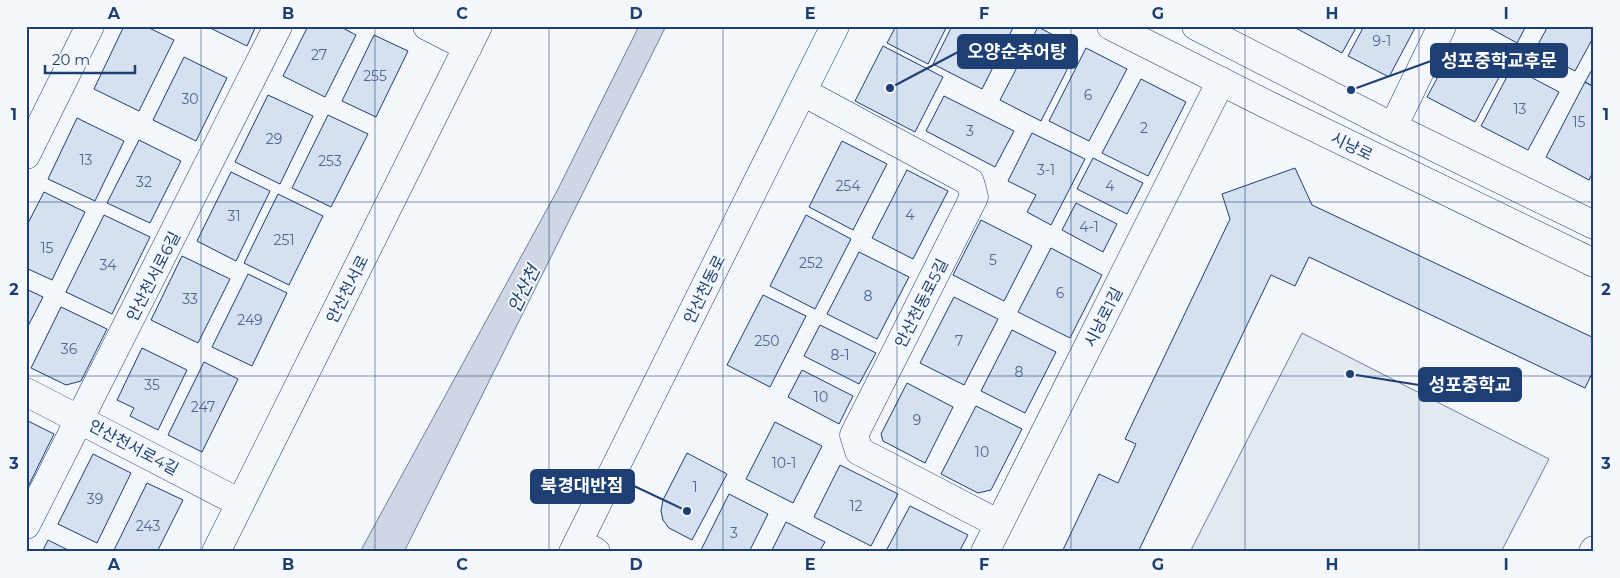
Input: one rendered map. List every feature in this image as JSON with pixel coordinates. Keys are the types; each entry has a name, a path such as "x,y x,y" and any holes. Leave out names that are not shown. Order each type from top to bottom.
{"street":[{"path":"26,155 90,26"},
{"name":"안산천서로6길","path":"26,526 278,26"},
{"path":"427,26 473,37"},
{"name":"안산천동로","path":"582,549 835,26"},
{"name":"시낭로","path":"1111,26 1221,82 1594,263"},
{"path":"1196,26 1393,127 1594,225"},
{"path":"1393,127 1442,26"},
{"name":"안산천서로","path":"216,552 473,37"},
{"name":"시낭로1길","path":"986,552 1221,82"},
{"name":"안산천동로5길","path":"803,92 970,182 974,197 854,435 858,451 999,524"},
{"name":"안산천서로4길","path":"26,392 240,503"}],"shaded area":[{"path":"1302,333 1549,459 1501,552 1190,552"}],"water":[{"name":"안산천","path":"639,26 666,26 404,552 360,552 558,189"}],"building":[{"path":"124,26 145,26 174,40 139,111 94,89"},
{"path":"206,26 256,26 247,46"},
{"path":"308,26 339,26 356,35 325,97 283,76"},
{"path":"896,26 947,26 928,64 887,43"},
{"path":"952,26 1014,26 982,89 933,64"},
{"path":"1292,26 1357,26 1342,53"},
{"path":"1364,26 1416,26 1389,77 1348,56"},
{"path":"1486,26 1526,26 1517,43"},
{"path":"1548,26 1594,26 1594,36 1575,71 1535,50"},
{"path":"1038,27 1078,48 1041,121 1000,100"},
{"path":"374,35 408,51 376,117 342,101"},
{"path":"1455,45 1503,70 1475,122 1427,97"},
{"path":"883,46 943,77 915,132 855,101"},
{"path":"1086,48 1127,69 1089,141 1049,121"},
{"path":"184,57 227,78 196,141 153,120"},
{"path":"1594,66 1594,87 1585,82"},
{"path":"1512,67 1559,92 1528,150 1481,126"},
{"path":"1141,79 1186,102 1148,176 1102,153"},
{"path":"1585,82 1594,87 1594,170 1589,180 1546,157"},
{"path":"268,95 313,116 280,184 235,162"},
{"path":"944,96 1014,131 995,167 926,131"},
{"path":"328,115 368,134 331,207 292,188"},
{"path":"77,118 124,141 95,201 48,179"},
{"path":"1032,133 1085,159 1051,225 1027,212 1036,195 1008,181"},
{"path":"139,140 181,161 150,223 107,203"},
{"path":"842,141 887,164 853,230 809,207"},
{"path":"1093,158 1143,183 1127,214 1077,189"},
{"path":"1295,168 1312,205 1594,338 1594,369 1585,388 1309,257 1295,286 1271,275 1138,552 1062,552 1099,474 1118,483 1136,444 1125,439 1230,219 1222,194"},
{"path":"907,170 948,191 913,259 872,238"},
{"path":"231,172 270,191 236,261 197,241"},
{"path":"44,192 85,212 52,280 26,268 26,227"},
{"path":"278,194 323,216 289,285 244,263"},
{"path":"1076,203 1117,224 1103,252 1062,230"},
{"path":"104,215 150,237 112,314 66,292"},
{"path":"806,215 851,239 815,309 770,286"},
{"path":"981,220 1032,246 1004,301 953,275"},
{"path":"1051,248 1102,275 1070,338 1018,312"},
{"path":"859,252 909,277 877,339 827,314"},
{"path":"182,256 230,279 198,343 151,320"},
{"path":"248,274 287,293 252,366 212,347"},
{"path":"26,289 43,297 26,330"},
{"path":"763,295 806,316 770,387 727,365"},
{"path":"954,297 998,319 964,385 920,363"},
{"path":"61,307 107,329 81,381 66,385 31,368"},
{"path":"820,325 876,353 859,384 804,356"},
{"path":"1012,330 1056,352 1025,413 981,391"},
{"path":"142,348 187,370 158,430 130,416 134,408 117,400"},
{"path":"204,362 238,379 202,452 168,435"},
{"path":"802,370 853,396 839,424 788,397"},
{"path":"907,383 953,407 925,463 883,441 881,434"},
{"path":"976,406 1022,429 991,490 978,493 941,474"},
{"path":"26,420 54,434 26,491"},
{"path":"775,422 822,446 793,503 746,479"},
{"path":"687,453 727,474 692,540 669,528 663,520 661,511 663,500"},
{"path":"93,454 131,473 97,543 58,524"},
{"path":"840,465 898,494 871,546 814,517"},
{"path":"147,483 183,500 157,552 113,552"},
{"path":"729,494 768,514 749,552 700,552"},
{"path":"910,506 968,535 959,552 886,551"},
{"path":"786,522 825,542 819,552 771,552"},
{"path":"48,540 72,552 42,552"}],"place":[{"name":"오양순추어탕","path":"890,88"},
{"name":"성포중학교후문","path":"1351,90"},
{"name":"성포중학교","path":"1350,374"},
{"name":"북경대반점","path":"687,511"}]}
